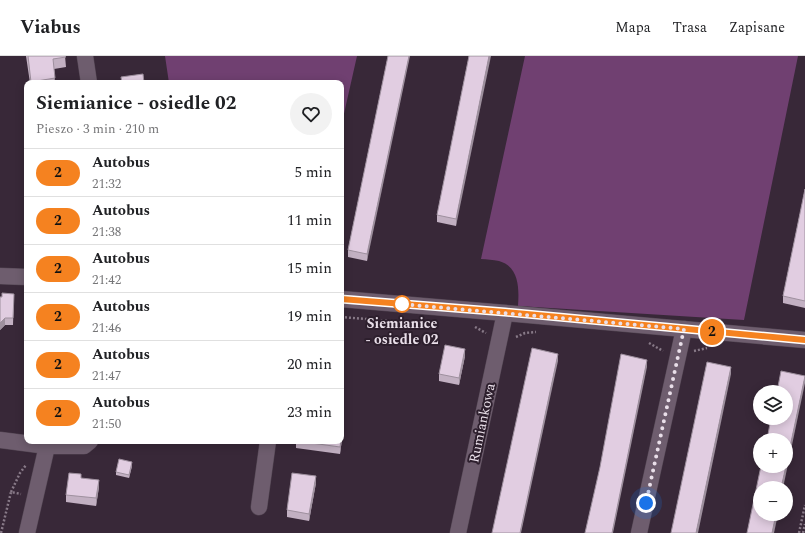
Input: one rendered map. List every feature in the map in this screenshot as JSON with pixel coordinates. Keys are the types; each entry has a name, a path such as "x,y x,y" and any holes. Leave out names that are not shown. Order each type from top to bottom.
{"street":[{"path":"85,56 89,80"},
{"path":"0,276 24,277"},
{"path":"344,299 505,312 805,340"},
{"name":"Rumiankowa","path":"458,533 505,312"},
{"path":"639,533 684,329"},
{"path":"0,440 24,443"},
{"path":"31,444 47,446 84,446 86,444"},
{"path":"258,507 268,444"},
{"path":"27,533 47,446"}],"path":[{"path":"344,317 431,324"},
{"path":"469,327 477,327 486,332 491,339 506,341 525,333 543,333"},
{"path":"642,342 650,343 668,354 678,355 684,355 701,348 711,348"},
{"path":"11,492 28,462"},
{"path":"799,533 805,505"},
{"path":"803,533 805,524"}],"shaded area":[{"path":"165,56 357,56 344,114 344,80 169,80"},
{"path":"525,56 798,56 744,320 518,306 517,280 511,268 499,261 481,259"}],"building":[{"path":"28,56 66,57 53,59 55,78 31,80"},
{"path":"388,56 409,56 367,254 348,250"},
{"path":"469,56 489,56 456,219 437,215"},
{"path":"143,74 144,80 122,80 121,77"},
{"path":"805,189 805,301 783,296"},
{"path":"2,293 14,294 13,318 5,318 0,323 0,297 2,297"},
{"path":"445,345 465,349 459,378 439,374"},
{"path":"532,348 558,354 520,533 492,533"},
{"path":"621,354 647,360 612,533 585,533 600,467"},
{"path":"707,362 731,367 696,533 671,533"},
{"path":"781,371 805,376 793,433 768,433 770,425 793,425 793,385 778,385"},
{"path":"318,444 340,444 340,447"},
{"path":"119,459 132,462 129,475 116,472"},
{"path":"69,473 81,474 81,478 99,480 96,498 66,495"},
{"path":"292,473 316,476 309,514 287,510"},
{"path":"760,473 784,473 783,481 758,481"},
{"path":"753,504 753,521 775,521 772,533 747,533"}],"bus line":[{"name":"2","path":"344,299 505,312 805,340"}],"place":[{"name":"Siemianice - osiedle 02","path":"402,304"}],"route":[{"path":"402,304 400,304 505,312 684,329 646,503"}]}
